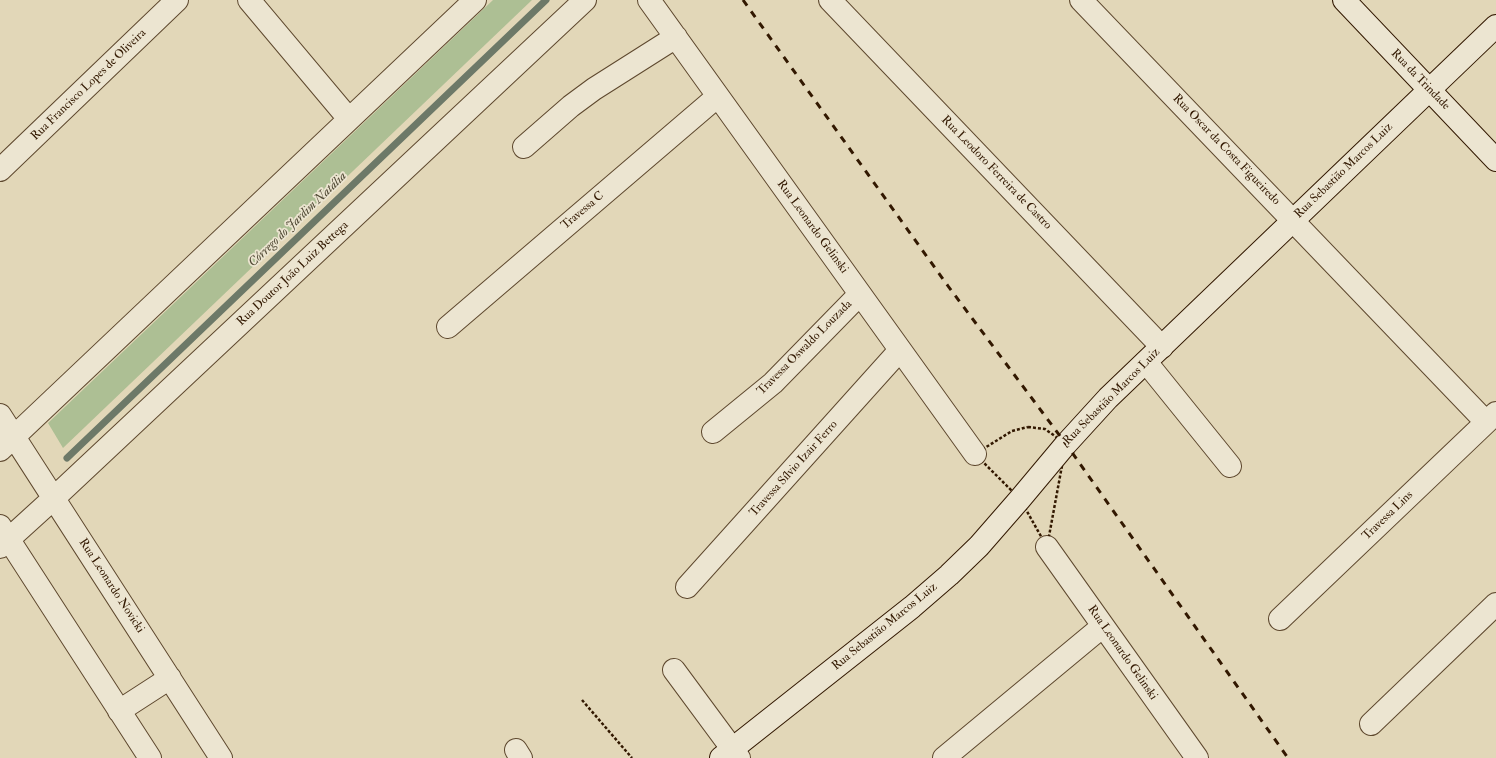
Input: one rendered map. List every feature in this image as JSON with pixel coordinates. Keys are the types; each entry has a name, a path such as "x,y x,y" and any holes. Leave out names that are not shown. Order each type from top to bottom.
{"street":[{"name":"Rua Francisco Lopes de Oliveira","path":"0,170 177,0"},
{"path":"249,0 349,119"},
{"path":"7,443 475,0"},
{"name":"Rua Doutor João Luiz Bettega","path":"3,537 54,498 584,0"},
{"name":"Rua Leonardo Gelinski","path":"649,0 975,454"},
{"name":"Rua Leodoro Ferreira de Castro","path":"830,0 1162,347"},
{"name":"Rua Oscar da Costa Figueiredo","path":"1081,0 1293,221 1491,417"},
{"name":"Rua da Trindade","path":"1344,0 1496,160"},
{"name":"Rua Sebastião Marcos Luiz","path":"731,755 949,575 984,541 1066,444 1108,398 1496,26"},
{"path":"524,147 583,98 676,37"},
{"name":"Travessa C","path":"448,327 718,96"},
{"name":"Travessa Oswaldo Louzada","path":"713,432 773,383 860,294"},
{"name":"Travessa Sílvio Izair Ferro","path":"687,587 900,350"},
{"path":"1146,362 1230,466"},
{"name":"Rua Leonardo Novicki","path":"0,415 7,443 54,498 222,758"},
{"name":"Travessa Lins","path":"1280,619 1491,417"},
{"path":"3,537 150,758"},
{"name":"Rua Leonardo Gelinski","path":"1047,547 1197,758"},
{"path":"1371,724 1496,604"},
{"path":"944,758 1103,626"},
{"path":"674,670 731,755"},
{"path":"119,711 170,678"}],"path":[{"path":"975,454 1012,432 1028,427 1045,430 1066,444"},
{"path":"582,700 632,758"}],"green space":[{"path":"493,0 532,0 63,448 48,423"}],"waterway":[{"name":"Córrego do Jardim Natália","path":"67,458 546,0"}],"railway":[{"path":"743,0 948,286 1066,444 1288,758"}]}
